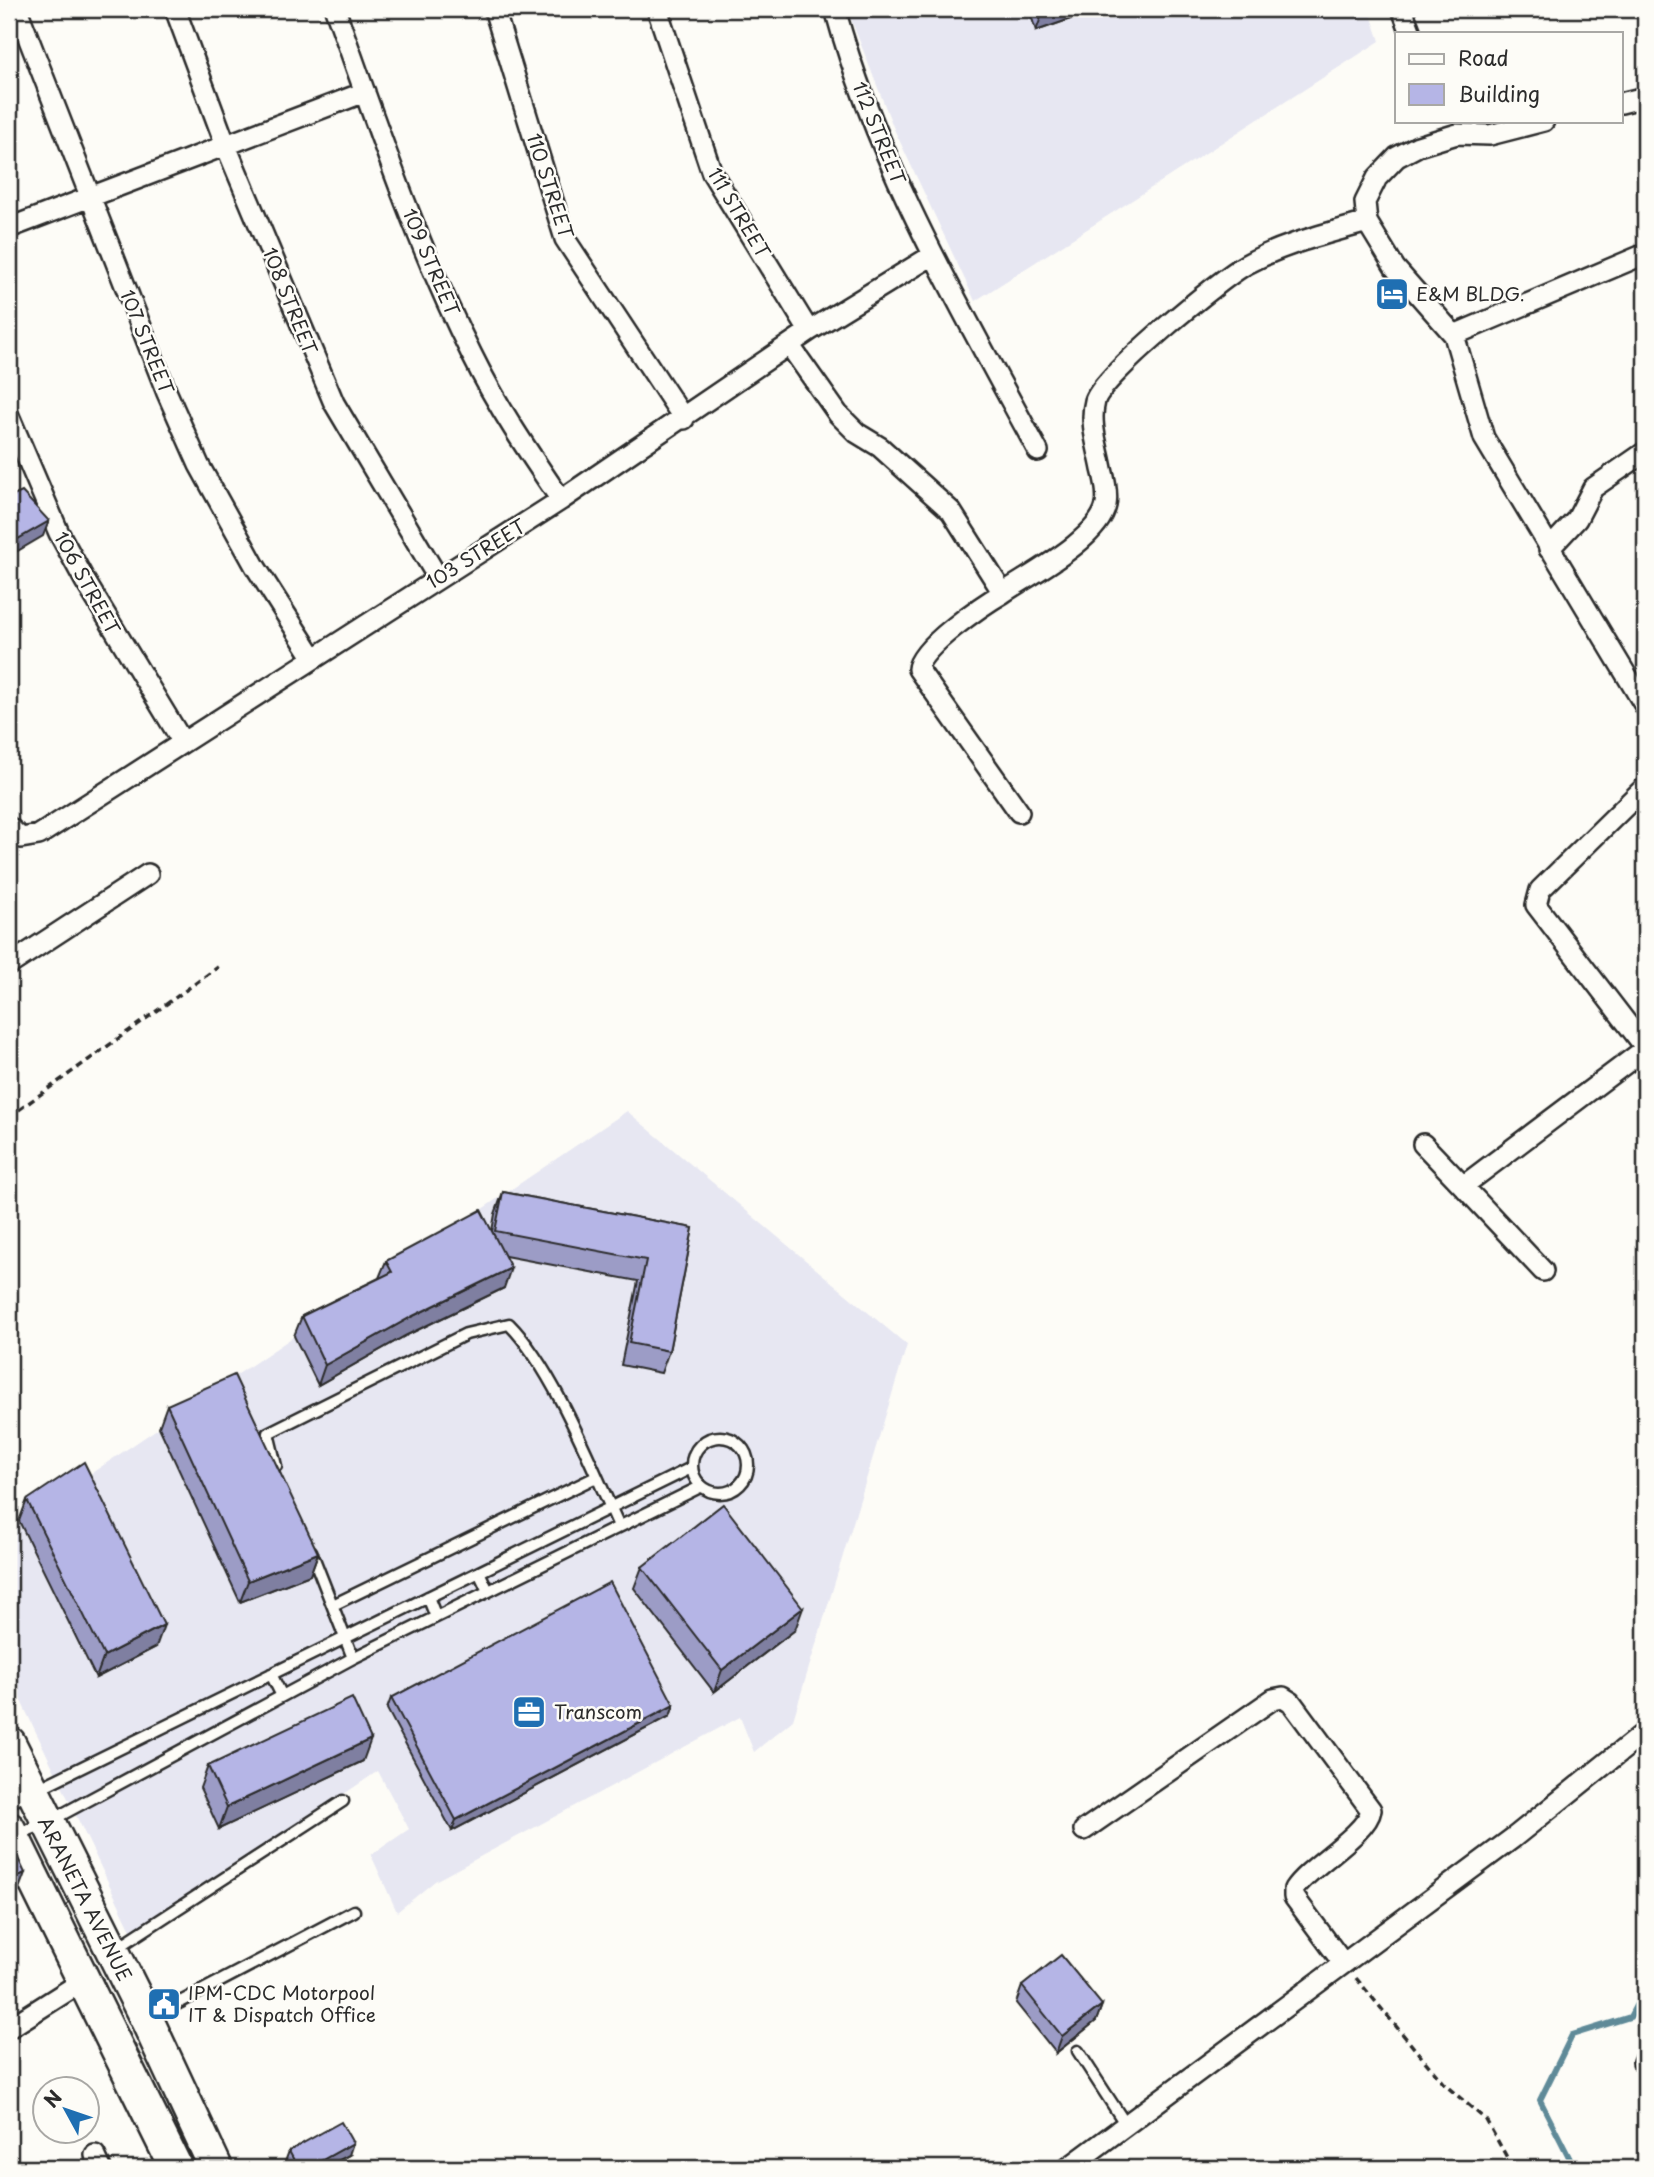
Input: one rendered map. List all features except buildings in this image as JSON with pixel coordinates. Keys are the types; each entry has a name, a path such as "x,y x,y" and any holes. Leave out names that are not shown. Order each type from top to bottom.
{"main road":[{"name":"ARANETA AVENUE","path":"9,1743 20,1797 46,1823 83,1892 216,2168"},
{"name":"ARANETA AVENUE","path":"10,1833 176,2168"},
{"path":"48,1908 83,1892"}],"street":[{"name":"107 STREET","path":"17,9 89,197 198,465 255,566 313,656"},
{"name":"108 STREET","path":"175,9 226,146 334,403 438,578"},
{"name":"109 STREET","path":"335,9 434,272 472,356 495,399 561,500"},
{"name":"110 STREET","path":"494,9 565,239 684,419"},
{"name":"111 STREET","path":"657,9 712,173 809,331"},
{"name":"112 STREET","path":"835,9 884,153 933,255 1038,452"},
{"path":"1402,9 1411,32"},
{"path":"9,228 365,92"},
{"path":"1622,103 1645,97"},
{"path":"1540,122 1490,135 1453,127 1397,157 1377,178 1365,202 1367,222 1395,268 1454,335 1484,438 1643,700"},
{"path":"1019,812 918,669 922,657 977,608 1088,534 1101,518 1107,503 1093,421 1095,399 1125,362 1221,281 1247,264 1283,246 1367,222"},
{"path":"1454,335 1645,254"},
{"name":"103 STREET","path":"12,831 26,839 39,835 313,656 561,500 684,419 809,331 933,255"},
{"path":"790,346 838,414 857,433 880,447 951,511 1003,593"},
{"name":"106 STREET","path":"9,416 59,533 182,741"},
{"path":"1549,549 1577,519 1593,488 1645,452"},
{"path":"1463,1186 1645,1048 1536,905 1540,890 1645,787"},
{"path":"9,965 148,874"},
{"path":"1423,1144 1544,1271"},
{"path":"1084,1830 1273,1699 1283,1697 1290,1702 1371,1810 1370,1815 1357,1829 1294,1889 1294,1897 1343,1963"},
{"path":"1068,2168 1406,1918 1645,1732"},
{"path":"9,2028 83,1981"}],"lane":[{"path":"282,1480 272,1455 268,1433 466,1334 509,1324 529,1344 619,1526"},
{"path":"720,1436 733,1440 742,1447 749,1462 746,1478 730,1493 719,1495 700,1487 691,1468 693,1456 700,1445 710,1438 720,1436"},
{"path":"20,1797 691,1468"},
{"path":"333,1605 596,1477"},
{"path":"10,1833 46,1823 353,1658 700,1487"},
{"path":"307,1543 353,1658"},
{"path":"479,1572 488,1591"},
{"path":"428,1597 436,1617"},
{"path":"271,1674 282,1696"},
{"path":"111,1952 343,1801"},
{"path":"147,2020 354,1911"},
{"path":"1078,2051 1126,2125"}],"path":[{"path":"9,1117 218,967"},
{"path":"1343,1963 1431,2070 1486,2120 1513,2168"}],"shaded area":[{"path":"847,9 1369,9 1380,41 975,301 894,129"},
{"path":"627,1111 907,1345 793,1720 754,1752 740,1717 435,1881 397,1912 371,1855 409,1829 378,1771 134,1936 9,1676 9,1529"}],"waterway":[{"path":"1615,2168 1572,2163 1540,2100 1572,2035 1630,2017 1645,1989"}],"place":[{"name":"E&M BLDG.","path":"1392,294"},
{"name":"Transcom","path":"529,1712"},
{"name":"IPM-CDC Motorpool IT & Dispatch Office","path":"164,2004"}]}
